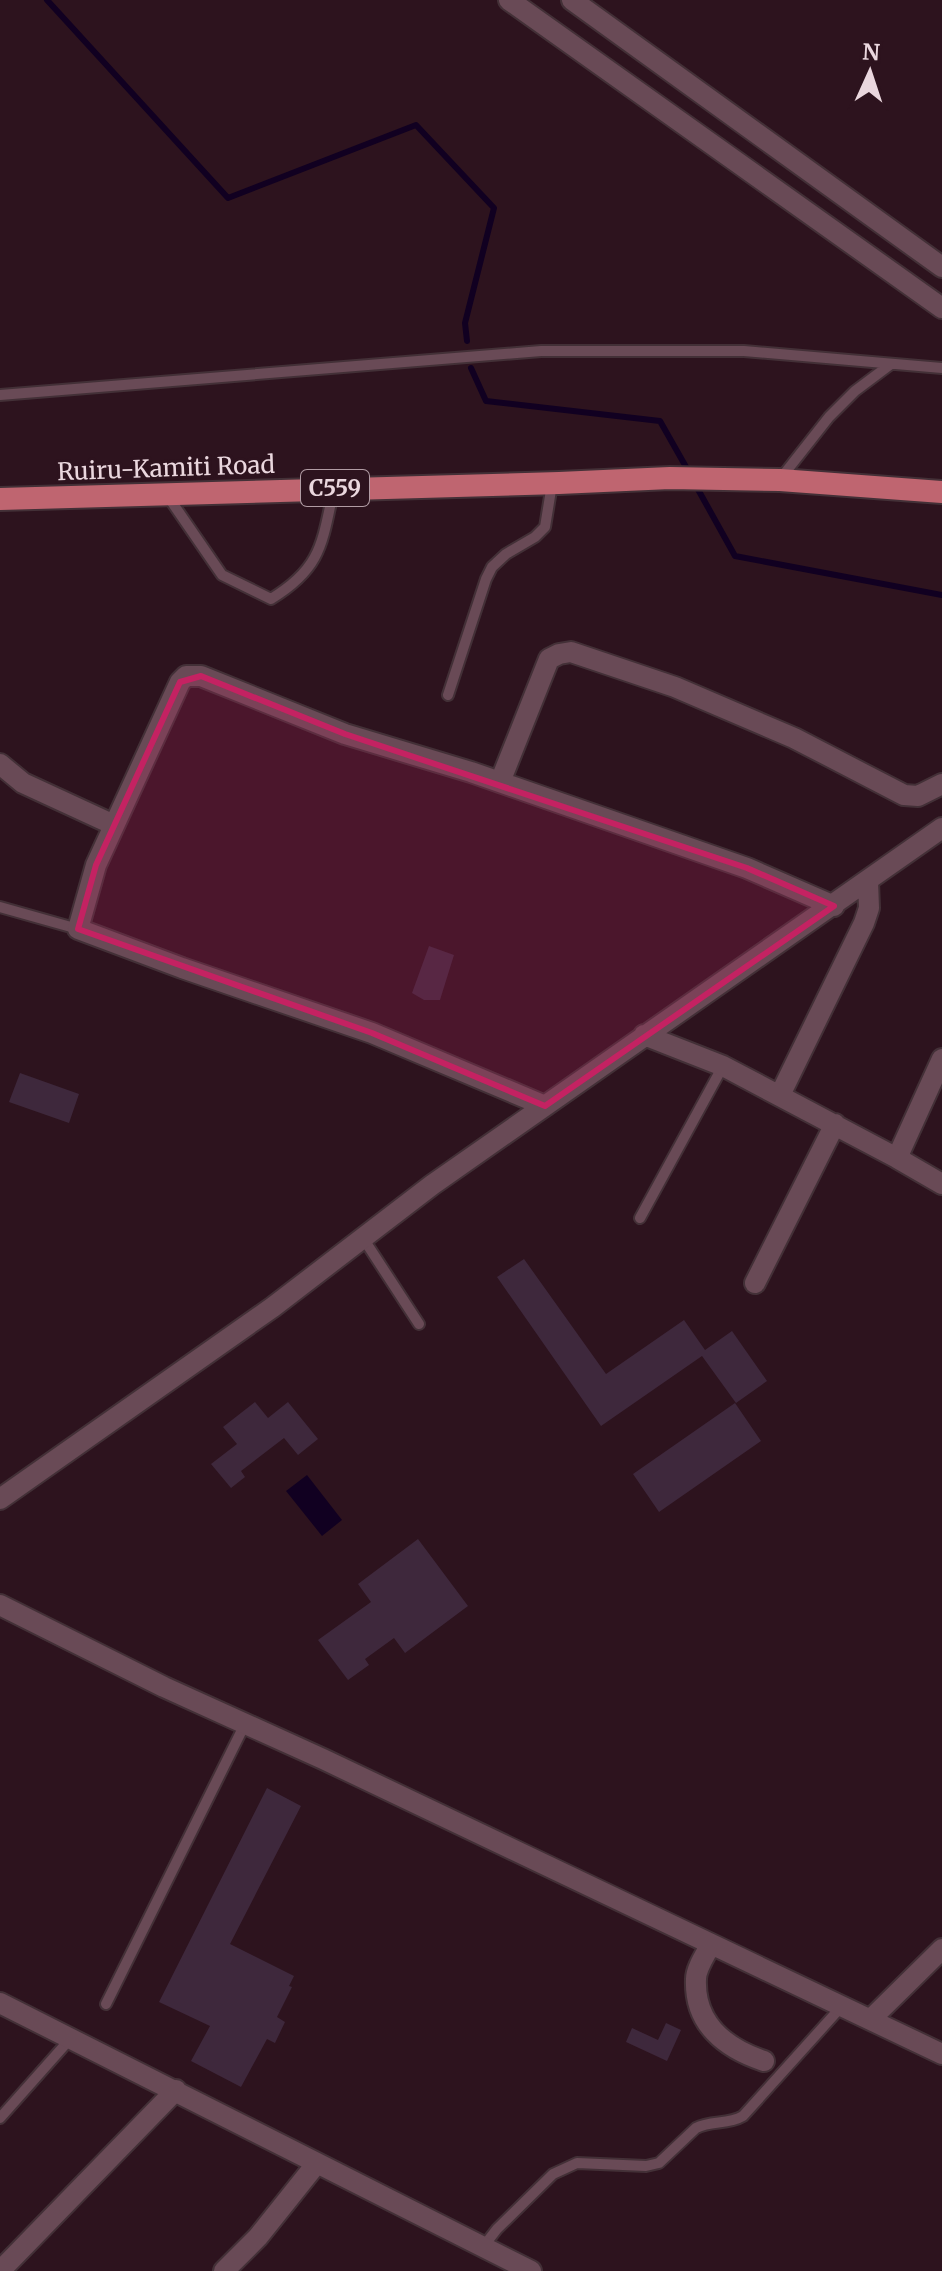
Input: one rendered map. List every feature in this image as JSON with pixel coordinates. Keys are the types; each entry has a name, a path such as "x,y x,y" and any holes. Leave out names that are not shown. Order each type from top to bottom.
{"main road":[{"name":"Ruiru-Kamiti Road","path":"0,499 670,478 780,480"},
{"name":"C559","path":"780,480 942,492"}],"street":[{"path":"509,0 942,308"},
{"path":"572,0 942,267"},
{"path":"500,782 549,659 571,652 688,692 794,738 904,795 918,796 942,784"},
{"path":"545,1106 372,1033 78,929 96,865 173,693 186,676 201,676 345,734 500,782 747,868 834,906"},
{"path":"0,764 23,783 114,825"},
{"path":"0,1499 273,1307 432,1185 942,828"},
{"path":"780,1095 864,923 869,908 868,881"},
{"path":"644,1035 723,1066 942,1184"},
{"path":"897,1158 942,1059"},
{"path":"755,1283 835,1124"},
{"path":"0,1605 32,1623 942,2054"},
{"path":"711,1944 695,1977 699,2009 713,2031 736,2052 764,2061"},
{"path":"871,2019 942,1949"},
{"path":"1,2005 176,2090 531,2271"},
{"path":"0,2271 176,2090"},
{"path":"224,2271 258,2237 317,2163"}],"lane":[{"path":"0,395 541,351 744,351 942,368"},
{"path":"780,480 829,417 855,391 891,364"},
{"path":"448,695 486,579 492,567 506,554 535,537 545,527 552,483"},
{"path":"167,495 222,575 271,599 296,583 320,550 334,488"},
{"path":"0,907 78,929"},
{"path":"640,1218 723,1066"},
{"path":"363,1238 419,1324"},
{"path":"106,2004 245,1724"},
{"path":"483,2247 553,2174 564,2168 577,2163 646,2166 659,2163 703,2124 734,2121 743,2116 842,2006"},
{"path":"0,2118 71,2038"}],"highlighted area":[{"path":"201,676 345,734 747,868 834,906 545,1106 372,1033 78,929 96,865 180,682"}],"shaded area":[{"path":"307,1475 342,1520 322,1536 286,1491"}],"building":[{"path":"429,946 454,955 440,1000 424,1000 412,993"},
{"path":"20,1073 79,1094 69,1123 9,1102"},
{"path":"524,1259 606,1374 684,1320 705,1350 732,1331 767,1381 736,1403 702,1356 601,1426 497,1277"},
{"path":"255,1402 268,1418 288,1402 318,1439 298,1455 284,1438 241,1471 245,1477 231,1488 211,1464 237,1444 223,1427"},
{"path":"735,1403 761,1441 659,1512 633,1474"},
{"path":"418,1539 468,1606 405,1653 394,1638 365,1659 369,1665 348,1680 318,1640 371,1602 358,1584"},
{"path":"267,1788 301,1806 230,1944 294,1976 277,2017 285,2022 275,2043 267,2039 241,2087 191,2061 210,2026 159,2002"},
{"path":"666,2023 681,2030 667,2061 626,2042 632,2028 658,2040"}],"waterway":[{"path":"47,0 228,198 416,125 494,208 465,323 467,341"},
{"path":"471,368 486,401 660,421 690,474"},
{"path":"695,484 735,556 942,595"}]}
